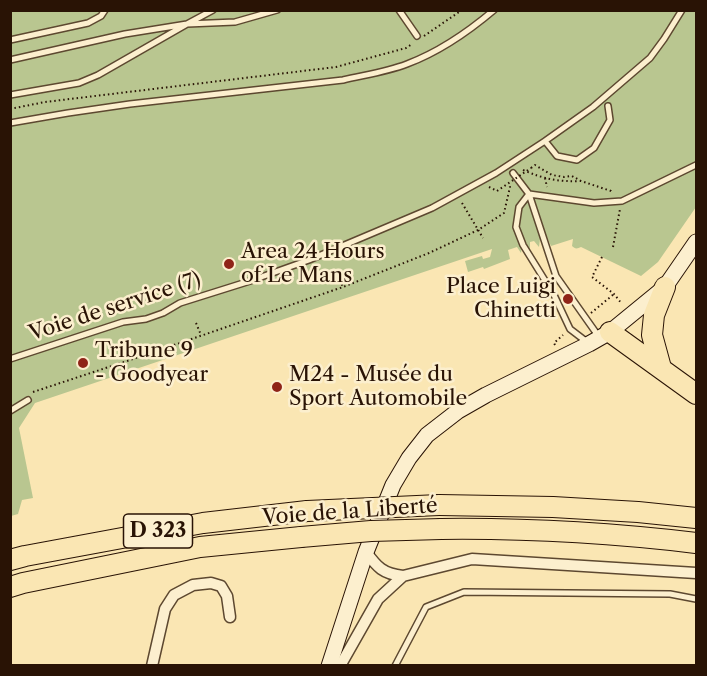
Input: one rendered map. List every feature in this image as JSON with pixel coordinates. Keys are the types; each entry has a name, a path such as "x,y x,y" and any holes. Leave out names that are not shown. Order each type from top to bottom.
{"highway":[{"path":"661,368 652,335 654,315 665,287"},
{"path":"600,338 661,368 696,394"},
{"name":"Voie de la Liberté","path":"10,560 203,523 307,511 439,505 553,507 696,518"},
{"name":"Voie de la Liberté","path":"10,587 200,547 371,531 533,530 696,543"}],"street":[{"path":"329,666 366,552 393,485 427,435 458,411 486,394 600,338 665,287 696,242"},
{"path":"366,552 383,571 403,576 472,559 696,573"},
{"path":"340,666 378,599 403,576"},
{"path":"152,666 165,609 174,595 193,585 211,583 221,586 227,596 230,617"}],"lane":[{"path":"10,40 88,23 101,16 105,10"},
{"path":"10,95 88,80 213,10"},
{"path":"10,60 125,34 187,24 235,22 277,10"},
{"path":"399,10 416,39"},
{"path":"10,123 68,113 343,80 377,73 407,64 442,48 495,10"},
{"name":"Voie de service (7)","path":"10,358 123,322 146,319 163,313 180,303 309,260 432,208 496,173 593,107 650,58 682,10"},
{"path":"545,141 557,156 578,160 594,148 610,120 608,106"},
{"path":"529,194 594,203 622,201 696,165"},
{"path":"513,173 529,194 556,276 600,338"},
{"path":"529,194 519,207 516,227 523,245 554,295 570,329 600,338"},
{"path":"10,411 27,397"},
{"path":"395,666 426,607 464,592 670,594 696,599"}],"path":[{"path":"424,36 462,10"},
{"path":"10,108 57,100 336,67 406,48 416,39"},
{"path":"488,187 497,191 531,168 535,165 552,175 572,176 581,181 545,178 515,166"},
{"path":"27,397 343,286 429,253 478,230 504,213 510,187 507,180"},
{"path":"461,202 483,238"},
{"path":"602,257 591,277 614,294 630,316"},
{"path":"336,272 343,286"},
{"path":"196,322 201,335"}],"green space":[{"name":"Area 24 Hours of Le Mans","path":"11,11 696,11 696,207 658,262 641,276 581,247 574,248 573,239 551,246 547,237 540,239 539,247 534,241 530,242 530,250 525,244 522,246 521,253 517,247 508,250 510,259 484,269 483,267 468,272 465,261 482,256 483,259 490,257 492,249 35,403 19,428 33,498 22,500 18,514 11,516"}],"place":[{"name":"Area 24 Hours of Le Mans","path":"229,264"},
{"name":"Place Luigi Chinetti","path":"568,299"},
{"name":"Tribune 9 - Goodyear","path":"83,363"},
{"name":"M24 - Musée du Sport Automobile","path":"277,387"}]}
